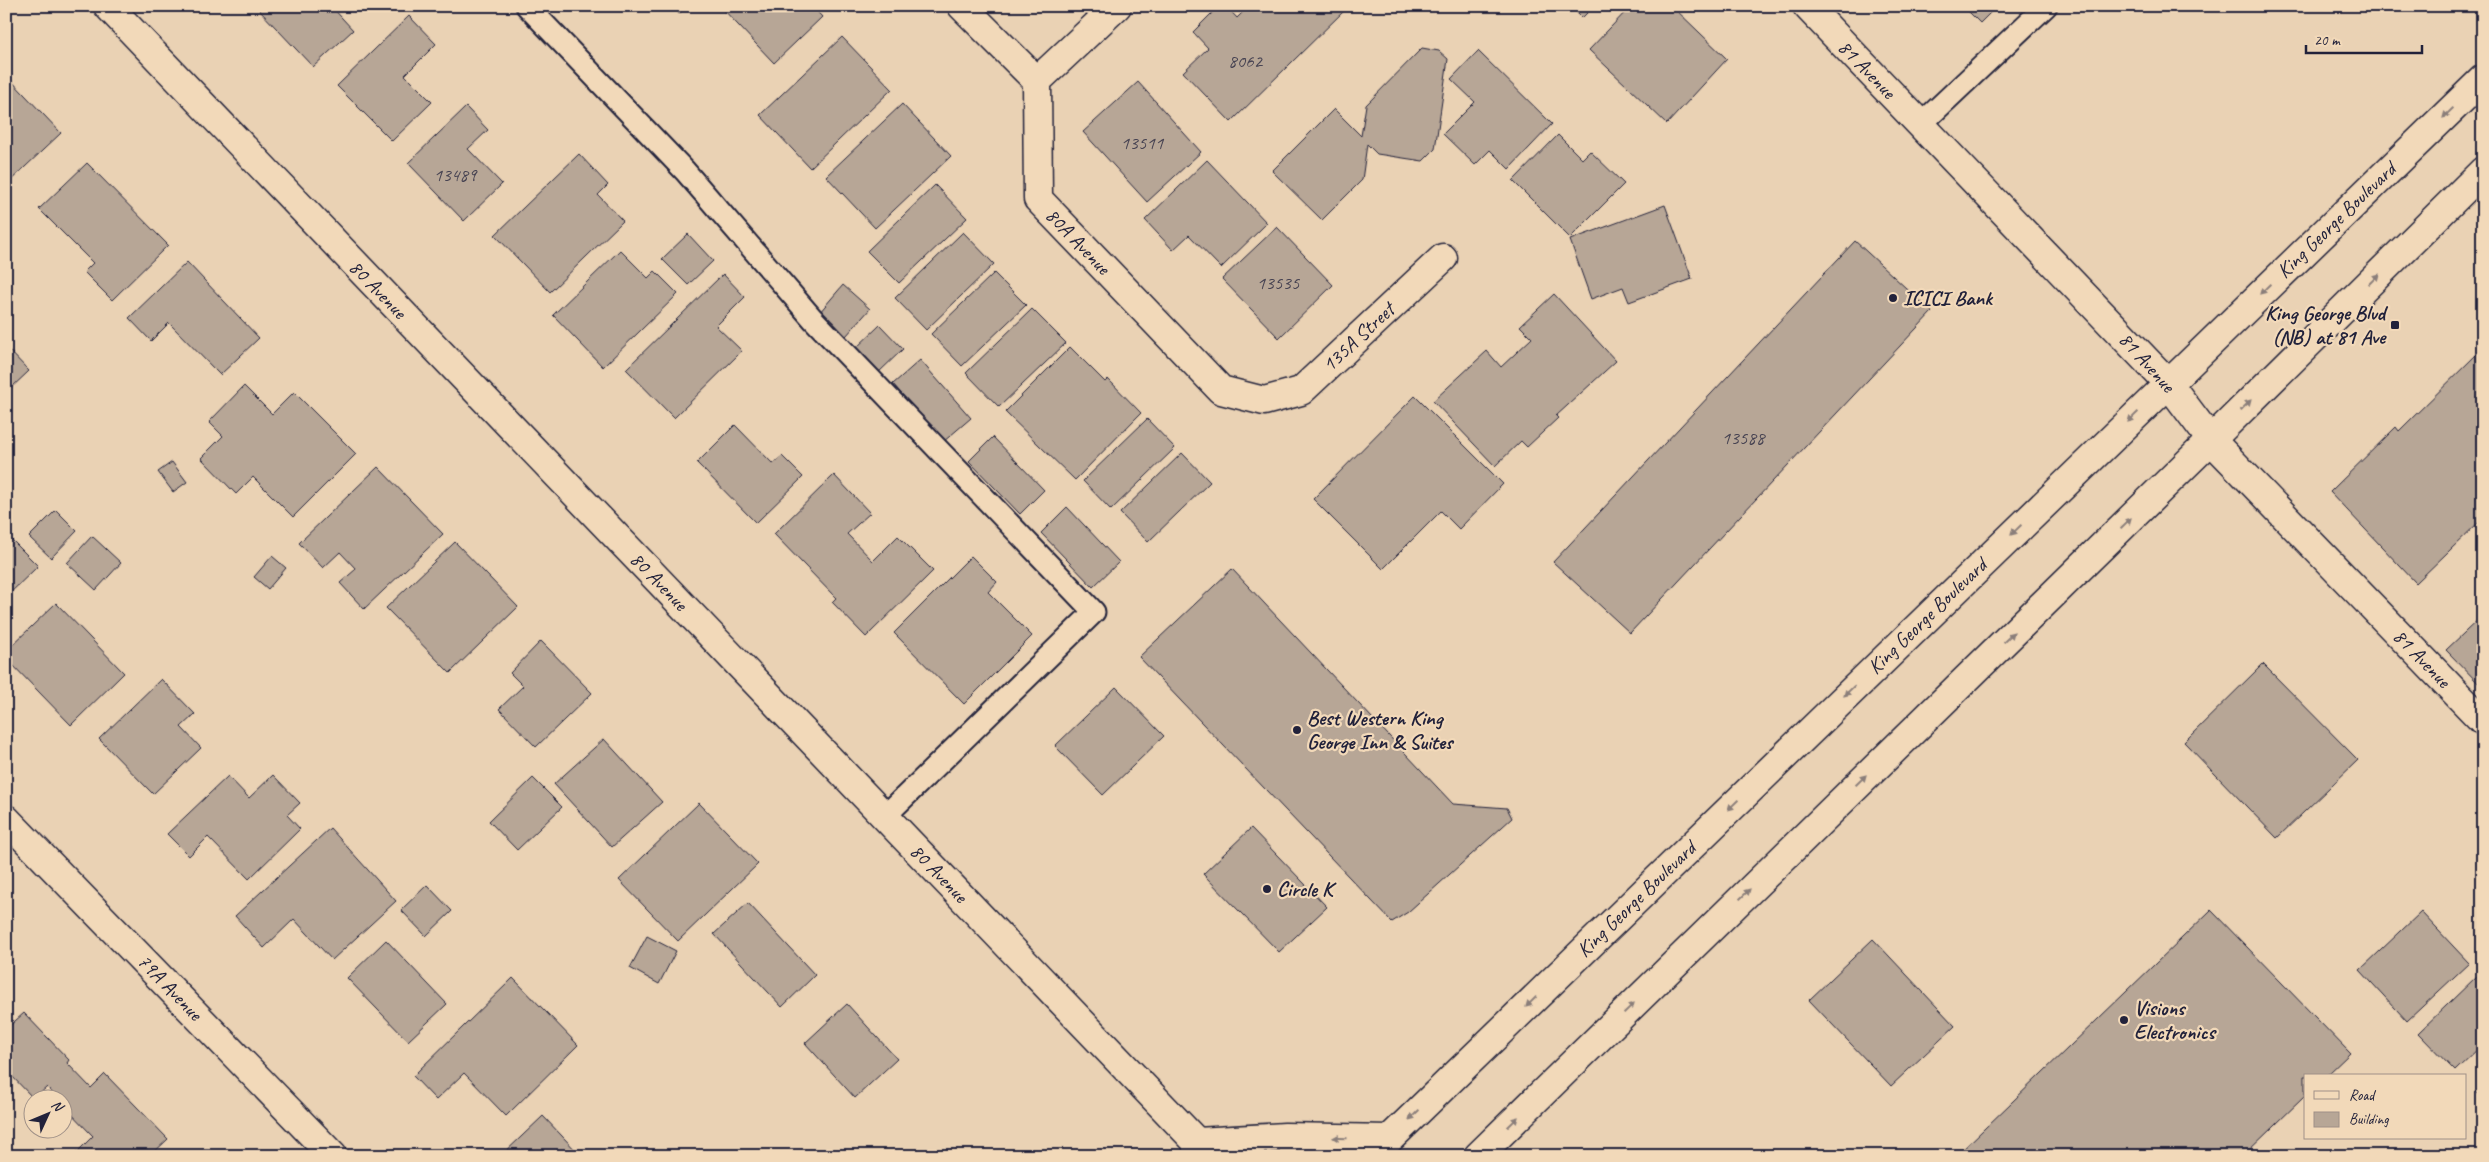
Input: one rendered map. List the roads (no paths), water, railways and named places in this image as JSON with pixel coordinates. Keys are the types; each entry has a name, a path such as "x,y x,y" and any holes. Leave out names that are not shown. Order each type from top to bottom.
{"main road":[{"name":"80 Avenue","path":"108,6 885,816 1201,1151"},
{"path":"962,6 1037,81 1117,6"},
{"name":"81 Avenue","path":"1807,6 2168,383 2211,440 2483,721"},
{"name":"King George Boulevard","path":"1381,1148 2483,79"},
{"name":"80A Avenue","path":"1037,81 1038,199 1221,390 1264,401"},
{"path":"1478,1156 2211,440 2483,171"},
{"name":"135A Street","path":"1264,401 1301,391 1443,258"},
{"name":"79A Avenue","path":"6,819 333,1156"},
{"path":"1201,1151 1285,1137 1381,1148"}],"lane":[{"path":"527,6 685,171 813,319 1094,612 885,816"},
{"path":"1920,125 2046,6"}],"place":[{"name":"ICICI Bank","path":"1893,298"},
{"name":"King George Blvd (NB) at 81 Ave","path":"2395,325"},
{"name":"Best Western King George Inn & Suites","path":"1297,730"},
{"name":"Circle K","path":"1267,889"},
{"name":"Visions Electronics","path":"2124,1020"}]}
